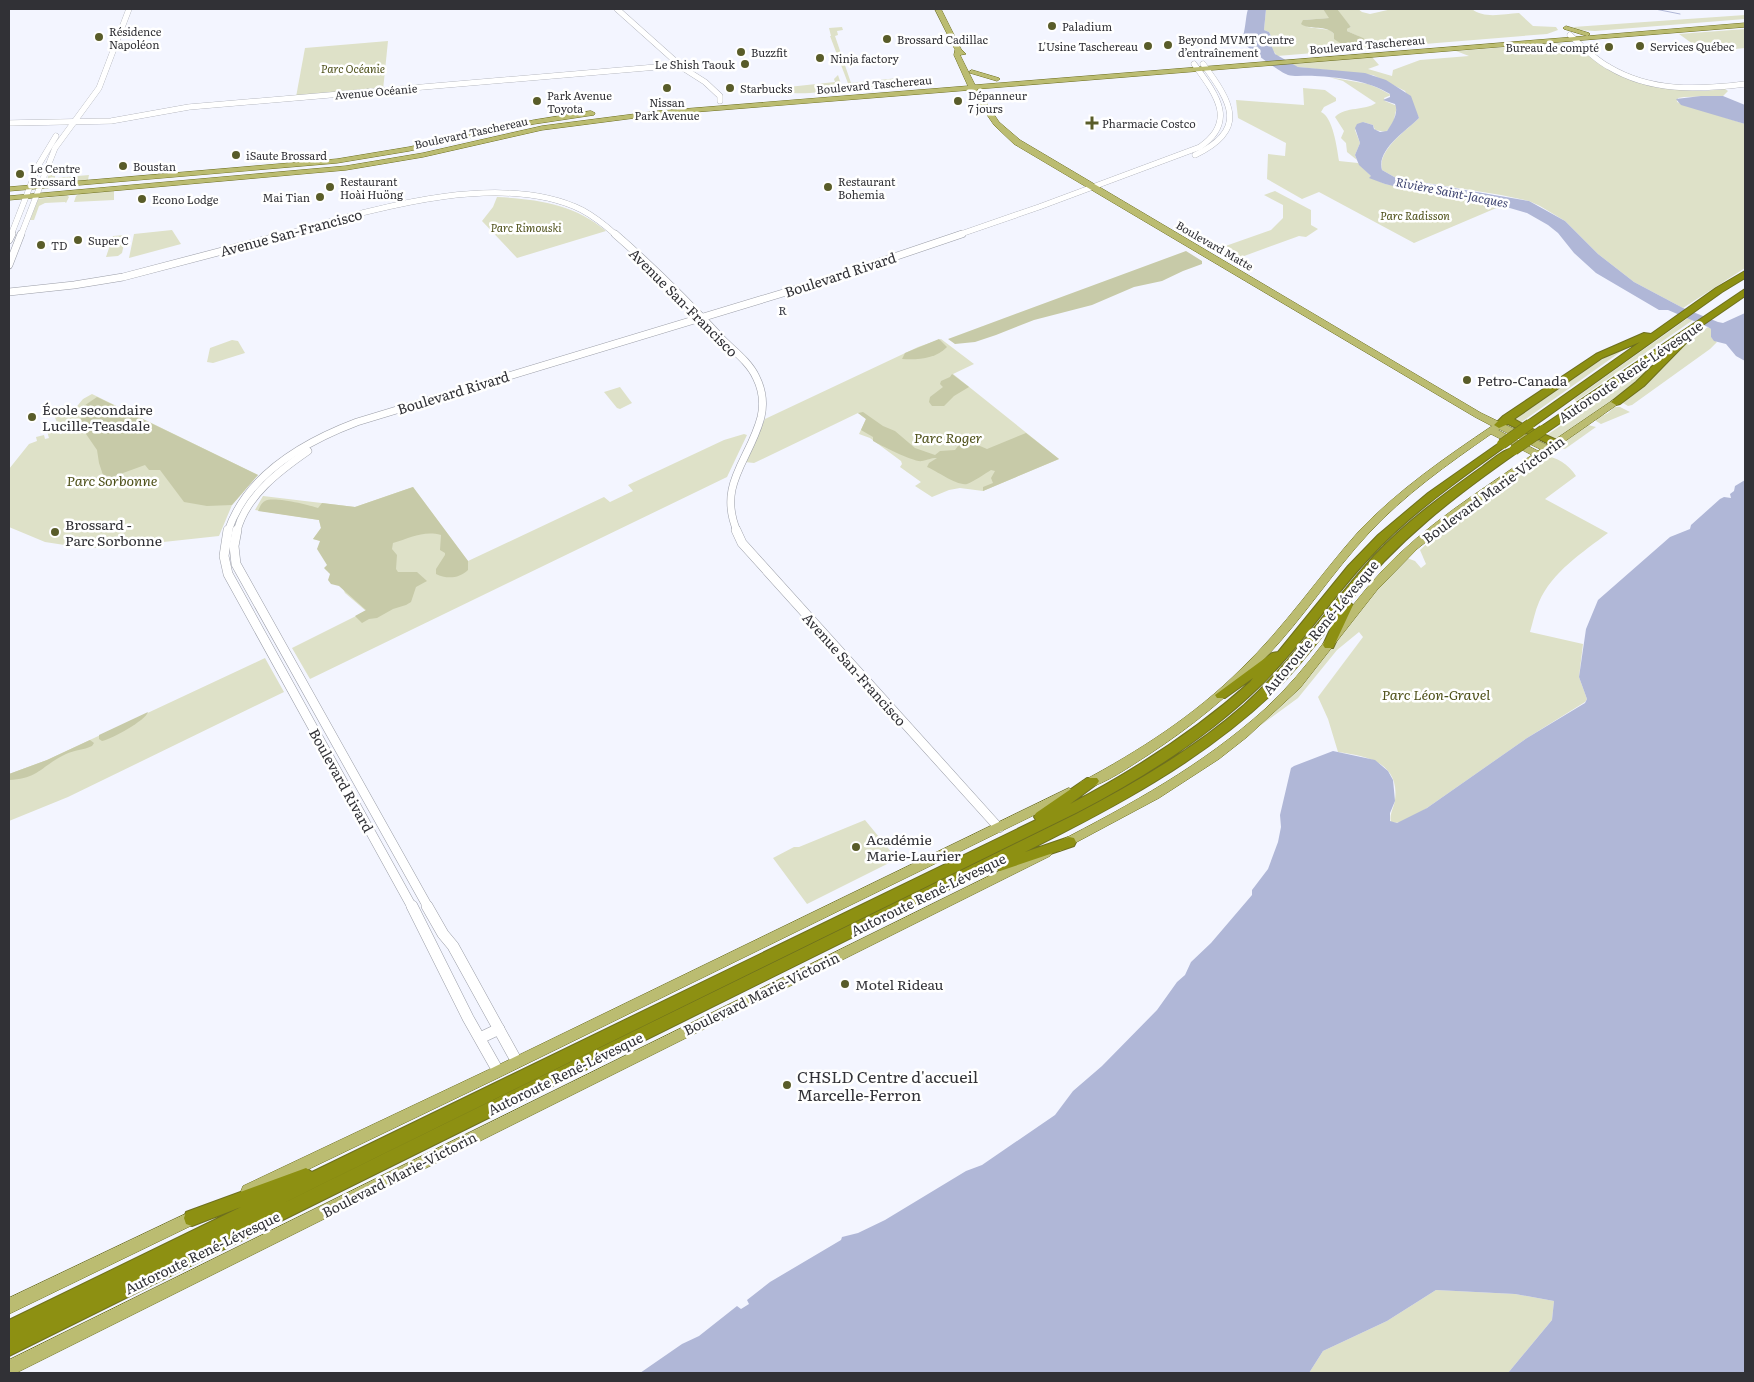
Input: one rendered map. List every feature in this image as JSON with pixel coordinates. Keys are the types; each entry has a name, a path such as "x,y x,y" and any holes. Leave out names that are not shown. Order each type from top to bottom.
{"highway":[{"name":"Autoroute René-Lévesque","path":"9,1328 1012,838 1115,786 1173,751 1234,704 1263,677 1289,648 1354,567 1384,535 1430,496 1686,313 1745,274"},
{"name":"Autoroute René-Lévesque","path":"9,1347 1121,798 1216,736 1242,714 1282,676 1391,545 1426,513 1514,450 1745,292"},
{"path":"1616,402 1640,384 1703,320"},
{"path":"1503,421 1599,356 1664,329"},
{"path":"1503,421 1514,424 1547,449"},
{"path":"1329,645 1361,579"},
{"path":"1221,695 1263,664 1289,648"},
{"path":"1012,838 1092,781"},
{"path":"948,884 1069,842"},
{"path":"192,1218 275,1186 344,1164"}],"main road":[{"name":"Boulevard Matte","path":"938,9 958,50 957,55 975,84 985,96 996,115 1015,133 1098,188 1478,415 1503,421"},
{"name":"Boulevard Taschereau","path":"1574,37 1587,34 1745,21"},
{"name":"Boulevard Taschereau","path":"9,198 346,168 421,155 565,124 694,107 720,101 753,102 953,84 1006,82 1284,60 1560,33 1574,37 1595,37 1745,25"},
{"path":"1560,33 1587,34"},
{"path":"1560,33 1585,46 1595,37"},
{"path":"976,95 953,84 969,73 997,82 985,96"},
{"name":"Boulevard Matte","path":"975,84 976,95 989,117 1008,136 1412,369 1496,421 1503,421"},
{"name":"Boulevard Taschereau","path":"612,110 694,107 727,108 753,102"},
{"name":"Boulevard Taschereau","path":"9,189 337,161 409,149 534,122 602,112"},
{"path":"67,193 65,189 73,184"},
{"name":"Boulevard Marie-Victorin","path":"9,1368 1139,806 1216,756 1274,706 1304,676 1368,595 1402,557 1455,513 1616,402"},
{"path":"1478,415 1488,432"},
{"path":"9,1306 498,1072 999,828 1092,781 1151,747 1221,695 1268,649 1348,551 1380,517 1430,474 1503,421"},
{"path":"1488,432 1498,433 1547,449"}],"street":[{"path":"9,262 56,145 93,88 124,9"},
{"path":"9,240 38,166 50,144 99,88 129,9"},
{"path":"617,9 680,65 705,82 720,96 720,101 727,108"},
{"path":"1574,37 1607,66 1635,79 1660,86 1703,89 1745,84"},
{"name":"Avenue Océanie","path":"9,123 114,120 189,107 680,65"},
{"name":"Boulevard Rivard","path":"1098,188 1197,148 1215,136 1220,124 1219,103 1200,66"},
{"name":"Boulevard Rivard","path":"498,1072 429,937 228,574 224,552 228,528 244,500 266,475 300,449 336,430 381,414 859,275 1207,150 1224,138 1228,129 1228,104 1224,92 1200,66"},
{"path":"38,166 47,166"},
{"name":"Avenue San-Francisco","path":"9,292 83,285 130,276 395,205 435,199 504,194 537,197 582,210 598,219 675,288 750,368 758,382 762,393 761,417 730,488 729,511 737,535 748,550 999,828"},
{"path":"16,224 26,223"},
{"name":"Boulevard Rivard","path":"517,1062 452,946 442,934 241,574 235,555 238,528 254,499 276,474 312,448 338,434 704,319"},
{"path":"480,1038 499,1028"}],"green space":[{"path":"1266,9 1323,9 1330,18 1303,20 1307,27 1330,30 1334,36 1358,36 1347,31 1351,27 1335,9 1358,9 1370,14 1392,9 1472,9 1488,15 1519,13 1533,26 1556,27 1558,30 1547,34 1277,56 1268,43 1273,40 1269,32 1264,30"},
{"path":"1323,9 1337,9 1351,27 1347,31 1368,42 1343,45 1334,39 1334,34 1327,29 1301,24 1303,20 1329,18"},
{"path":"1745,15 1745,19 1595,31 1578,30 1573,27"},
{"path":"842,27 843,30 837,31 838,35 835,36 851,83 898,78 903,84 857,88 849,86 830,36 829,28"},
{"path":"1745,29 1745,48 1704,52 1679,34"},
{"name":"Parc Océanie","path":"388,41 383,90 296,97 305,48"},
{"path":"1560,43 1581,49 1600,63 1670,89 1704,91 1725,89 1728,91 1723,96 1684,97 1678,98 1677,102 1745,124 1745,268 1683,308 1634,282 1598,254 1565,221 1540,206 1529,201 1501,195 1396,178 1382,170 1384,155 1388,148 1419,118 1405,91 1373,75 1298,67 1291,64 1372,57 1379,65 1368,69 1392,76 1393,70 1420,60 1469,56 1456,51"},
{"path":"838,75 842,87 837,90 790,93 779,88 835,82 834,79"},
{"path":"1329,77 1368,84 1378,88 1391,95 1384,98 1385,101 1397,106 1393,124 1386,132 1375,130 1373,125 1363,122 1355,130 1360,143 1355,155 1357,160 1347,152 1346,143 1341,138 1344,131 1335,117 1345,111 1376,103 1343,81"},
{"name":"Parc Radisson","path":"1303,88 1325,90 1336,98 1336,101 1324,107 1321,112 1329,120 1336,141 1339,161 1358,163 1374,179 1385,184 1479,199 1501,206 1414,243 1319,192 1302,199 1267,179 1268,154 1285,156 1286,143 1238,118 1236,100 1304,105"},
{"path":"59,166 55,167 52,176 55,176 55,178 89,175 88,180 46,183 51,167"},
{"path":"114,191 114,200 74,202 79,194"},
{"path":"1275,191 1311,210 1311,225 1318,229 1306,237 1299,236 1236,259 1217,249 1271,230 1283,218 1283,205 1264,195"},
{"path":"67,195 69,197 66,203 45,203 39,206 34,220 30,220 38,199"},
{"name":"Parc Rimouski","path":"497,197 527,199 568,209 582,215 606,231 517,258 482,221 493,207"},
{"path":"172,230 181,244 129,258 134,234"},
{"path":"126,235 122,253 118,256 106,257 113,236"},
{"path":"1186,251 1202,261 1202,264 1162,281 1134,287 1092,305 1034,320 975,342 955,344 948,339"},
{"path":"1688,318 1693,320 1576,401 1574,399"},
{"path":"1708,327 1711,329 1711,337 1717,342 1710,349 1632,405 1628,406 1623,403 1622,401 1681,348"},
{"path":"939,339 947,347 943,351 920,359 902,359 905,353"},
{"name":"Parc Roger","path":"941,339 974,364 953,374 1059,459 983,491 960,488 932,497 915,486 921,482 900,467 901,461 870,438 859,434 866,419 858,413 754,463 745,462 765,419 918,347"},
{"path":"232,340 238,341 245,353 213,363 207,362 210,348"},
{"path":"1626,348 1520,423 1514,422 1513,417 1606,355"},
{"path":"1648,366 1653,367 1633,386 1556,439 1544,437"},
{"path":"952,374 969,387 954,396 944,406 932,406 929,402 930,397 943,387 940,384 941,381"},
{"path":"620,387 632,403 620,409 604,392"},
{"name":"Parc Sorbonne","path":"92,394 258,475 232,505 219,536 108,548 84,548 45,542 9,527 9,469 29,444 37,441 36,437 44,435 45,439 49,438 46,428 57,425 60,434 62,434 53,413 61,410 73,411 83,399"},
{"path":"97,397 258,475 232,505 207,506 184,502 160,470 149,470 145,465 112,477 103,475 97,450 86,434 78,410"},
{"path":"1614,407 1620,407 1630,412 1601,424 1596,421 1597,418 1608,413"},
{"path":"863,412 883,426 895,431 915,448 935,455 940,451 955,450 961,442 966,440 987,449 1026,433 1059,459 983,491 983,487 993,483 991,478 995,471 991,470 967,484 953,481 927,467 929,463 937,458 918,461 873,441 873,437 861,430 866,419 858,413"},
{"path":"1588,425 1596,427 1565,449 1556,448"},
{"path":"744,434 747,435 727,477 310,679 292,648 366,611 345,593 321,541 313,539 321,528 319,520 255,510 263,496 355,507 413,487 468,561 604,497 610,502 633,491 628,485 724,440"},
{"name":"Parc Léon-Gravel","path":"1541,456 1561,461 1576,476 1545,499 1608,533 1569,563 1552,581 1539,602 1530,632 1583,644 1579,677 1587,699 1585,702 1527,738 1415,816 1396,823 1391,822 1395,800 1395,787 1392,777 1387,769 1379,763 1359,756 1338,752 1328,719 1318,697 1363,637 1359,632 1337,650 1298,698 1250,733 1298,688 1381,584 1407,558 1415,561 1421,568 1426,564 1420,550 1459,514"},
{"path":"413,487 468,561 468,570 461,575 452,577 436,574 436,569 445,555 440,550 441,535 423,534 393,543 392,549 397,555 396,569 398,572 417,572 427,581 416,587 411,602 362,623 355,616 366,610 339,586 331,584 328,580 330,574 324,568 327,565 317,549 320,541 313,539 321,528 319,520 258,511 262,503 269,500 291,502 318,508 322,503 355,507"},
{"path":"265,658 284,692 68,797 9,821 9,774 47,760"},
{"path":"148,712 141,720 120,733 107,740 102,741 99,739 99,735"},
{"path":"90,740 94,743 92,746 66,754 27,777 9,780 9,774 47,760"},
{"path":"865,820 897,859 807,904 773,858 794,847 799,847"},
{"path":"1436,1290 1515,1294 1554,1301 1552,1320 1508,1373 1309,1373 1323,1351 1387,1321"}],"water":[{"name":"Rivière Saint-Jacques","path":"1248,9 1266,9 1264,30 1269,32 1273,40 1268,43 1275,54 1298,67 1365,73 1386,80 1411,96 1419,118 1393,141 1383,155 1382,170 1396,178 1529,201 1565,221 1598,254 1634,282 1683,308 1723,323 1745,313 1745,361 1736,356 1726,344 1714,341 1711,337 1711,329 1708,327 1668,310 1659,310 1596,273 1574,253 1558,233 1527,213 1479,199 1410,190 1369,178 1371,176 1359,165 1355,155 1360,143 1355,128 1357,124 1363,122 1373,125 1374,129 1380,132 1387,131 1396,115 1395,104 1383,100 1390,97 1390,94 1354,80 1291,76 1284,73 1264,60 1241,41"},
{"path":"1723,96 1745,105 1745,124 1681,105 1676,99"},
{"path":"1745,480 1745,1373 1508,1373 1552,1320 1554,1301 1515,1294 1436,1290 1387,1321 1323,1351 1309,1373 640,1373 682,1344 699,1336 737,1306 741,1309 749,1304 747,1300 770,1282 841,1240 842,1237 858,1233 885,1220 966,1171 982,1165 1055,1115 1073,1091 1102,1066 1157,1010 1177,982 1185,975 1191,962 1211,943 1252,895 1252,890 1268,869 1278,842 1281,827 1280,815 1291,768 1333,751 1375,760 1388,771 1393,780 1395,801 1390,813 1390,821 1397,823 1427,808 1527,738 1585,703 1587,699 1579,677 1586,629 1598,600 1670,537 1690,529 1691,525 1720,499 1724,497 1731,498 1730,494 1734,491 1735,486"}],"waterway":[{"path":"1655,9 1680,14"}],"place":[{"name":"Paladium","path":"1052,26"},
{"name":"Résidence Napoléon","path":"99,37"},
{"name":"Brossard Cadillac","path":"887,39"},
{"name":"Beyond MVMT Centre d’entraînement","path":"1168,45"},
{"name":"L'Usine Taschereau","path":"1148,46"},
{"name":"Services Québec","path":"1640,46"},
{"name":"Bureau de compté","path":"1609,47"},
{"name":"Buzzfit","path":"741,52"},
{"name":"Ninja factory","path":"820,58"},
{"name":"Le Shish Taouk","path":"745,64"},
{"name":"Nissan Park Avenue","path":"667,88"},
{"name":"Starbucks","path":"730,88"},
{"name":"Park Avenue Toyota","path":"537,101"},
{"name":"Dépanneur 7 jours","path":"958,101"},
{"name":"Pharmacie Costco","path":"1092,123"},
{"name":"iSaute Brossard","path":"236,155"},
{"name":"Boustan","path":"123,166"},
{"name":"Le Centre Brossard","path":"20,174"},
{"name":"Restaurant Hoài Huöng","path":"330,187"},
{"name":"Restaurant Bohemia","path":"828,187"},
{"name":"Mai Tian","path":"320,197"},
{"name":"Econo Lodge","path":"142,199"},
{"name":"Super C","path":"78,240"},
{"name":"TD","path":"41,245"},
{"name":"Petro-Canada","path":"1467,380"},
{"name":"École secondaire Lucille-Teasdale","path":"32,417"},
{"name":"Brossard - Parc Sorbonne","path":"55,532"},
{"name":"Académie Marie-Laurier","path":"856,847"},
{"name":"Motel Rideau","path":"845,984"},
{"name":"CHSLD Centre d'accueil Marcelle-Ferron","path":"787,1085"}],"district":[{"name":"R","path":"783,310"}]}
